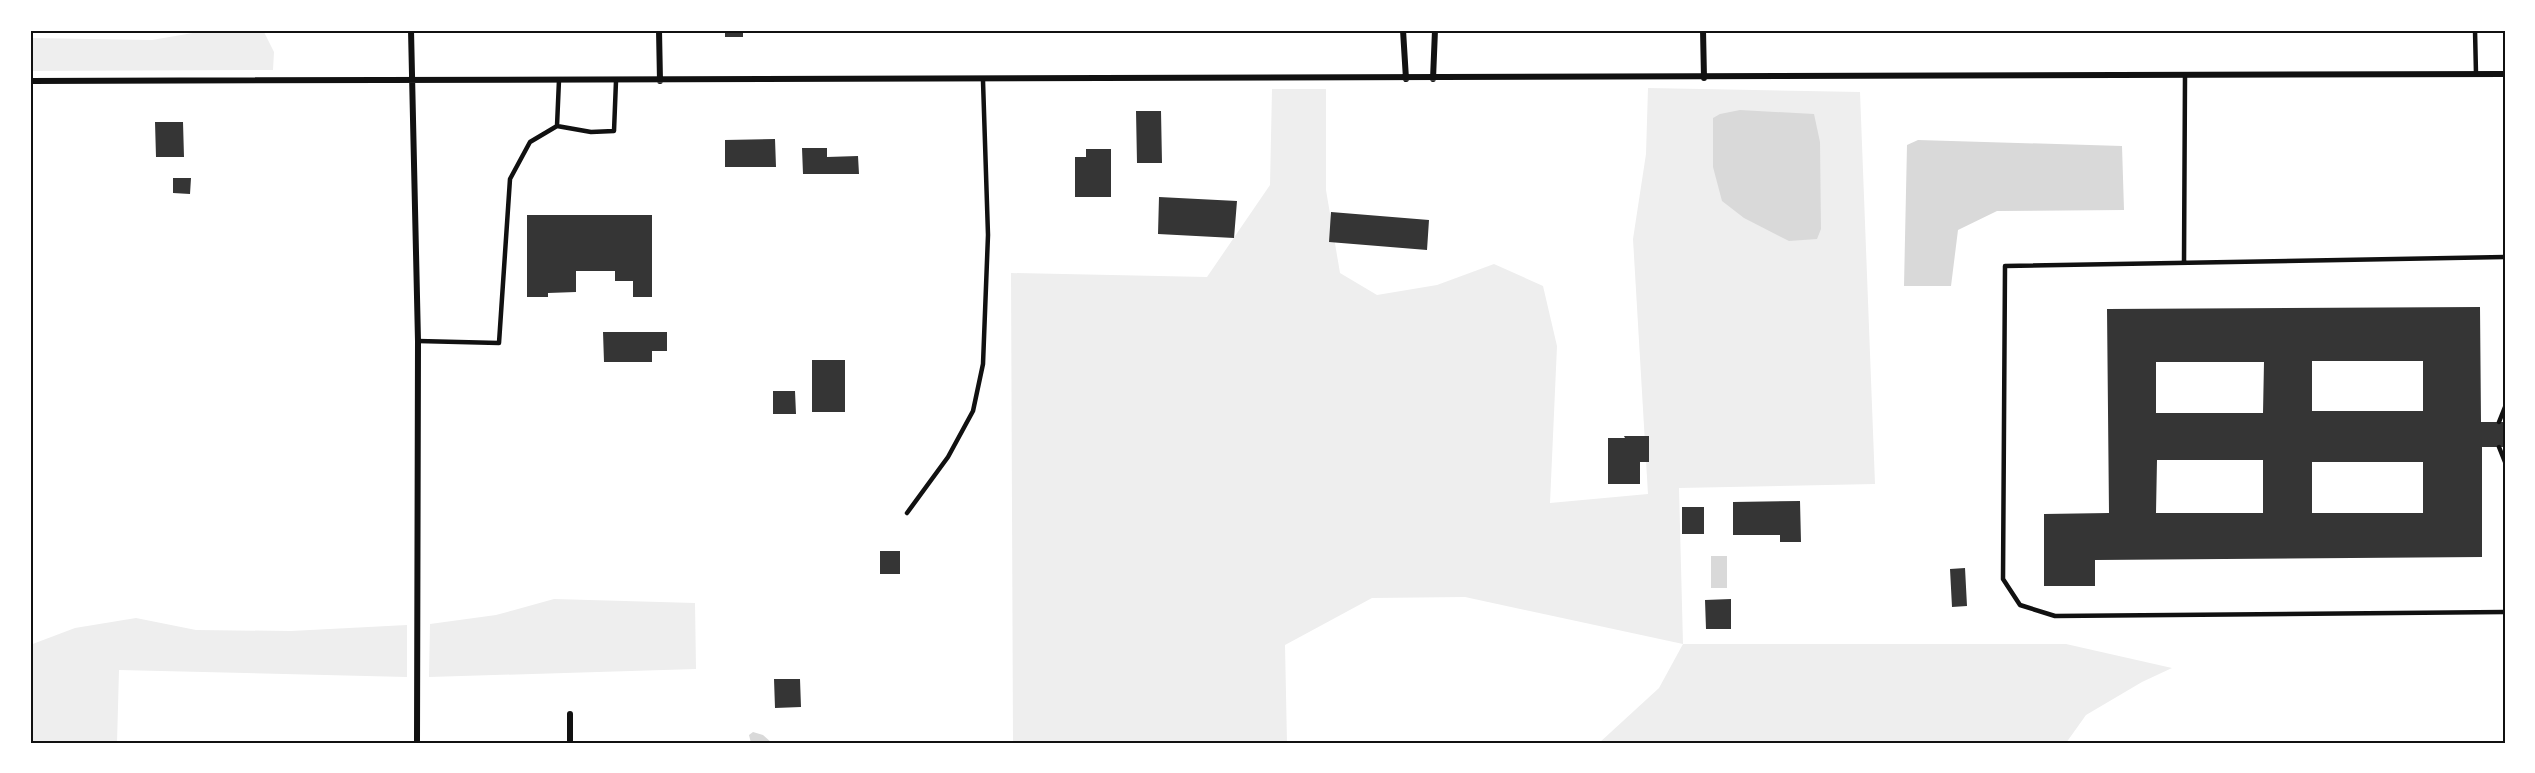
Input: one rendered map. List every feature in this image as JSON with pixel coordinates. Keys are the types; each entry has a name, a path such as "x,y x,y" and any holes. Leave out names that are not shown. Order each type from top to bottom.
{"street":[{"path":"411,30 418,341 417,743"},
{"path":"659,30 660,81"},
{"path":"1403,30 1406,79"},
{"path":"1433,79 1435,30"},
{"path":"1703,30 1704,78"},
{"path":"30,81 412,79 983,81 2505,74"},
{"path":"570,714 570,743"}],"lane":[{"path":"2475,30 2476,74"},
{"path":"2184,263 2185,76"},
{"path":"557,126 559,80"},
{"path":"418,341 499,343 510,179 530,142 557,126 591,132 614,131 616,81"},
{"path":"907,513 948,457 973,411 983,364 987,321 988,235 983,81"},
{"path":"2505,257 2005,266 2003,579 2020,605 2055,616 2505,612"},
{"path":"2499,422 2505,407"},
{"path":"2499,447 2505,462"}],"shaded area":[{"path":"210,30 263,30 274,52 273,70 30,71 30,38 152,40"},
{"path":"1648,88 1860,92 1875,484 1679,488 1683,644 1465,597 1372,598 1285,645 1287,743 1013,743 1011,273 1207,277 1270,185 1272,89 1326,89 1326,190 1340,273 1377,295 1437,285 1494,264 1543,286 1557,346 1550,503 1648,494 1633,239 1646,154"},
{"path":"1740,110 1814,114 1820,142 1821,229 1817,239 1789,241 1744,218 1722,201 1713,167 1713,118 1720,114"},
{"path":"1918,140 2122,146 2124,210 1997,211 1958,230 1951,286 1904,286 1907,145"},
{"path":"1711,556 1727,556 1727,588 1711,588"},
{"path":"554,599 695,603 696,669 429,677 430,624 496,615"},
{"path":"136,618 196,630 291,631 407,625 407,677 119,670 117,743 30,743 30,645 75,628"},
{"path":"1683,644 2066,644 2172,668 2142,682 2086,715 2066,743 1599,743 1659,688"},
{"path":"753,732 763,735 772,743 751,743 749,735"}],"building":[{"path":"725,30 743,30 743,37 725,37"},
{"path":"1136,111 1161,111 1162,163 1137,163"},
{"path":"155,122 183,122 184,157 156,157"},
{"path":"775,139 776,167 725,167 725,140"},
{"path":"802,148 827,148 827,157 858,156 859,174 803,174"},
{"path":"1086,149 1111,149 1111,197 1075,197 1075,157 1086,157"},
{"path":"173,178 191,178 190,194 173,193"},
{"path":"1159,197 1237,201 1234,238 1158,234"},
{"path":"1331,212 1429,220 1427,250 1329,242"},
{"path":"527,215 652,215 652,297 633,297 633,281 615,281 615,271 576,271 576,292 548,293 548,297 527,297"},
{"path":"2480,307 2481,422 2505,422 2505,447 2482,447 2482,557 2095,560 2095,586 2044,586 2044,514 2109,513 2107,309","holes":["2312,361 2423,361 2423,411 2312,411","2156,362 2264,362 2263,413 2156,413","2157,460 2263,460 2263,513 2156,513","2312,462 2423,462 2423,513 2312,513"]},
{"path":"603,332 667,332 667,351 652,351 652,362 604,362"},
{"path":"812,360 845,360 845,412 812,412"},
{"path":"773,391 795,391 796,414 773,414"},
{"path":"1624,436 1649,436 1649,462 1640,462 1640,484 1608,484 1608,438 1625,438"},
{"path":"1800,501 1801,542 1780,542 1780,535 1733,535 1733,502"},
{"path":"1682,507 1704,507 1704,534 1682,534"},
{"path":"880,551 900,551 900,574 880,574"},
{"path":"1965,568 1967,606 1952,607 1950,569"},
{"path":"1731,599 1731,629 1706,629 1705,600"},
{"path":"774,679 800,679 801,707 775,708"}]}
